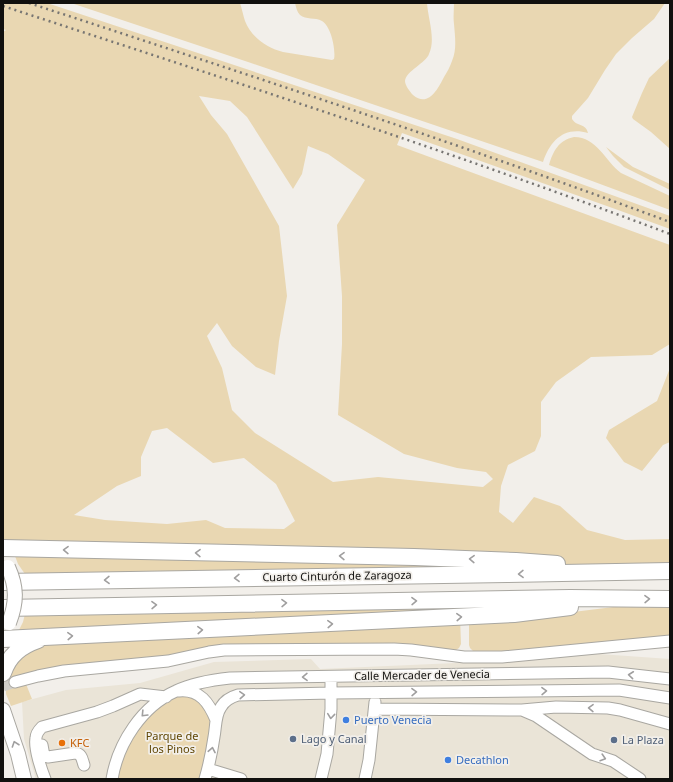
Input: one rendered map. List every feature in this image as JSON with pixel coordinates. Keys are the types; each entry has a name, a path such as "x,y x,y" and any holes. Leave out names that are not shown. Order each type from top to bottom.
{"highway":[{"path":"3,548 414,557 516,561 570,566 605,567 630,571"},
{"name":"Cuarto Cinturón de Zaragoza","path":"4,569 507,574 670,571"},
{"path":"3,608 562,599 670,599"},
{"path":"3,639 514,614 610,604 624,599"},
{"path":"9,678 8,661 15,652 26,645 45,637"}],"main road":[{"path":"4,569 12,576 15,594 15,604 6,628"},
{"path":"3,710 18,754 24,779"}],"street":[{"path":"9,678 168,661 224,650 394,649 464,656 502,657 670,641"},
{"name":"Calle Mercader de Venecia","path":"112,779 114,767 130,732 142,717 156,704 171,694 202,682 230,678 608,672 670,679"},
{"path":"365,779 369,760 375,709 374,676"},
{"path":"321,779 327,754 331,709 331,677"},
{"name":"Calle Mercader de Venecia","path":"207,774 219,708 227,700 238,695 619,690 670,698"},
{"path":"44,779 36,748 36,738 40,728 45,725 62,722 103,710 140,694 171,694 187,691 200,696 211,707 216,720"},
{"path":"620,710 625,706 630,706 670,718"},
{"path":"375,709 522,710 556,708 608,708 670,724"},
{"path":"522,710 536,716 592,754 613,761 640,779"},
{"path":"62,722 56,729 43,735 41,742 44,755 48,757 78,754 81,756 84,765"},
{"path":"207,774 241,779"}],"shaded area":[{"name":"Puerto Venecia","path":"585,653 670,659 670,779 36,779 24,739 22,702 66,690 140,683 214,662 311,659 320,669 501,661"}],"green space":[{"path":"3,3 47,3 457,139 670,216 670,229 402,133 397,145 670,245 670,344 652,355 591,357 556,382 541,402 541,436 535,451 508,465 501,486 499,512 513,523 534,497 560,506 587,530 625,540 670,539 670,571 555,564 463,561 461,574 25,574 18,564 15,556 3,548 3,32 6,30 3,29","holes":["199,96 230,101 247,117 293,189 302,174 308,146 328,154 365,180 337,225 342,296 342,344 338,415 404,454 457,468 486,472 493,479 483,487 378,477 333,482 255,433 232,410 222,368 207,336 217,323 232,346 256,367 275,375 287,296 279,226 227,134 211,115","167,428 213,463 244,458 276,484 295,521 284,529 225,528 206,520 167,524 105,520 74,515 117,486 141,476 141,457 152,431"]},
{"path":"71,3 240,3 245,21 251,32 266,45 283,52 332,60 334,59 334,50 332,38 328,28 322,21 302,17 297,11 295,3 427,3 432,35 431,48 424,61 406,77 405,81 413,95 423,99 432,95 439,87 454,56 454,3 665,3 654,19 616,54 588,98 572,116 572,119 576,123 583,126 588,133 579,131 559,137 546,154 543,162"},
{"path":"670,58 670,149 632,117 649,78"},
{"path":"569,138 582,138 595,145 621,173 670,196 670,210 549,165 552,155 557,147"},
{"path":"606,147 633,167 670,184 670,190 624,167"},
{"path":"670,368 670,442 663,445 642,471 624,462 606,438 609,430 657,401"},
{"path":"462,600 460,617 461,644 456,650 235,650 156,662 59,666 12,679 14,688 26,684 32,699 11,706 6,694 6,682 15,638 23,622 25,614"},
{"path":"670,600 670,636 506,653 474,652 469,645 469,622 565,613"},
{"name":"Parque de los Pinos","path":"175,695 199,697 212,723 202,779 115,779 122,754 144,719"}],"tunnel":[{"path":"3,686 15,682"}],"railway":[{"path":"29,3 430,136 670,222"},
{"path":"3,6 254,88 421,145 587,203 670,234"}],"place":[{"name":"Puerto Venecia","path":"346,720"},
{"name":"Lago y Canal","path":"293,739"},
{"name":"La Plaza","path":"614,740"},
{"name":"KFC","path":"62,743"},
{"name":"Decathlon","path":"448,760"}]}
